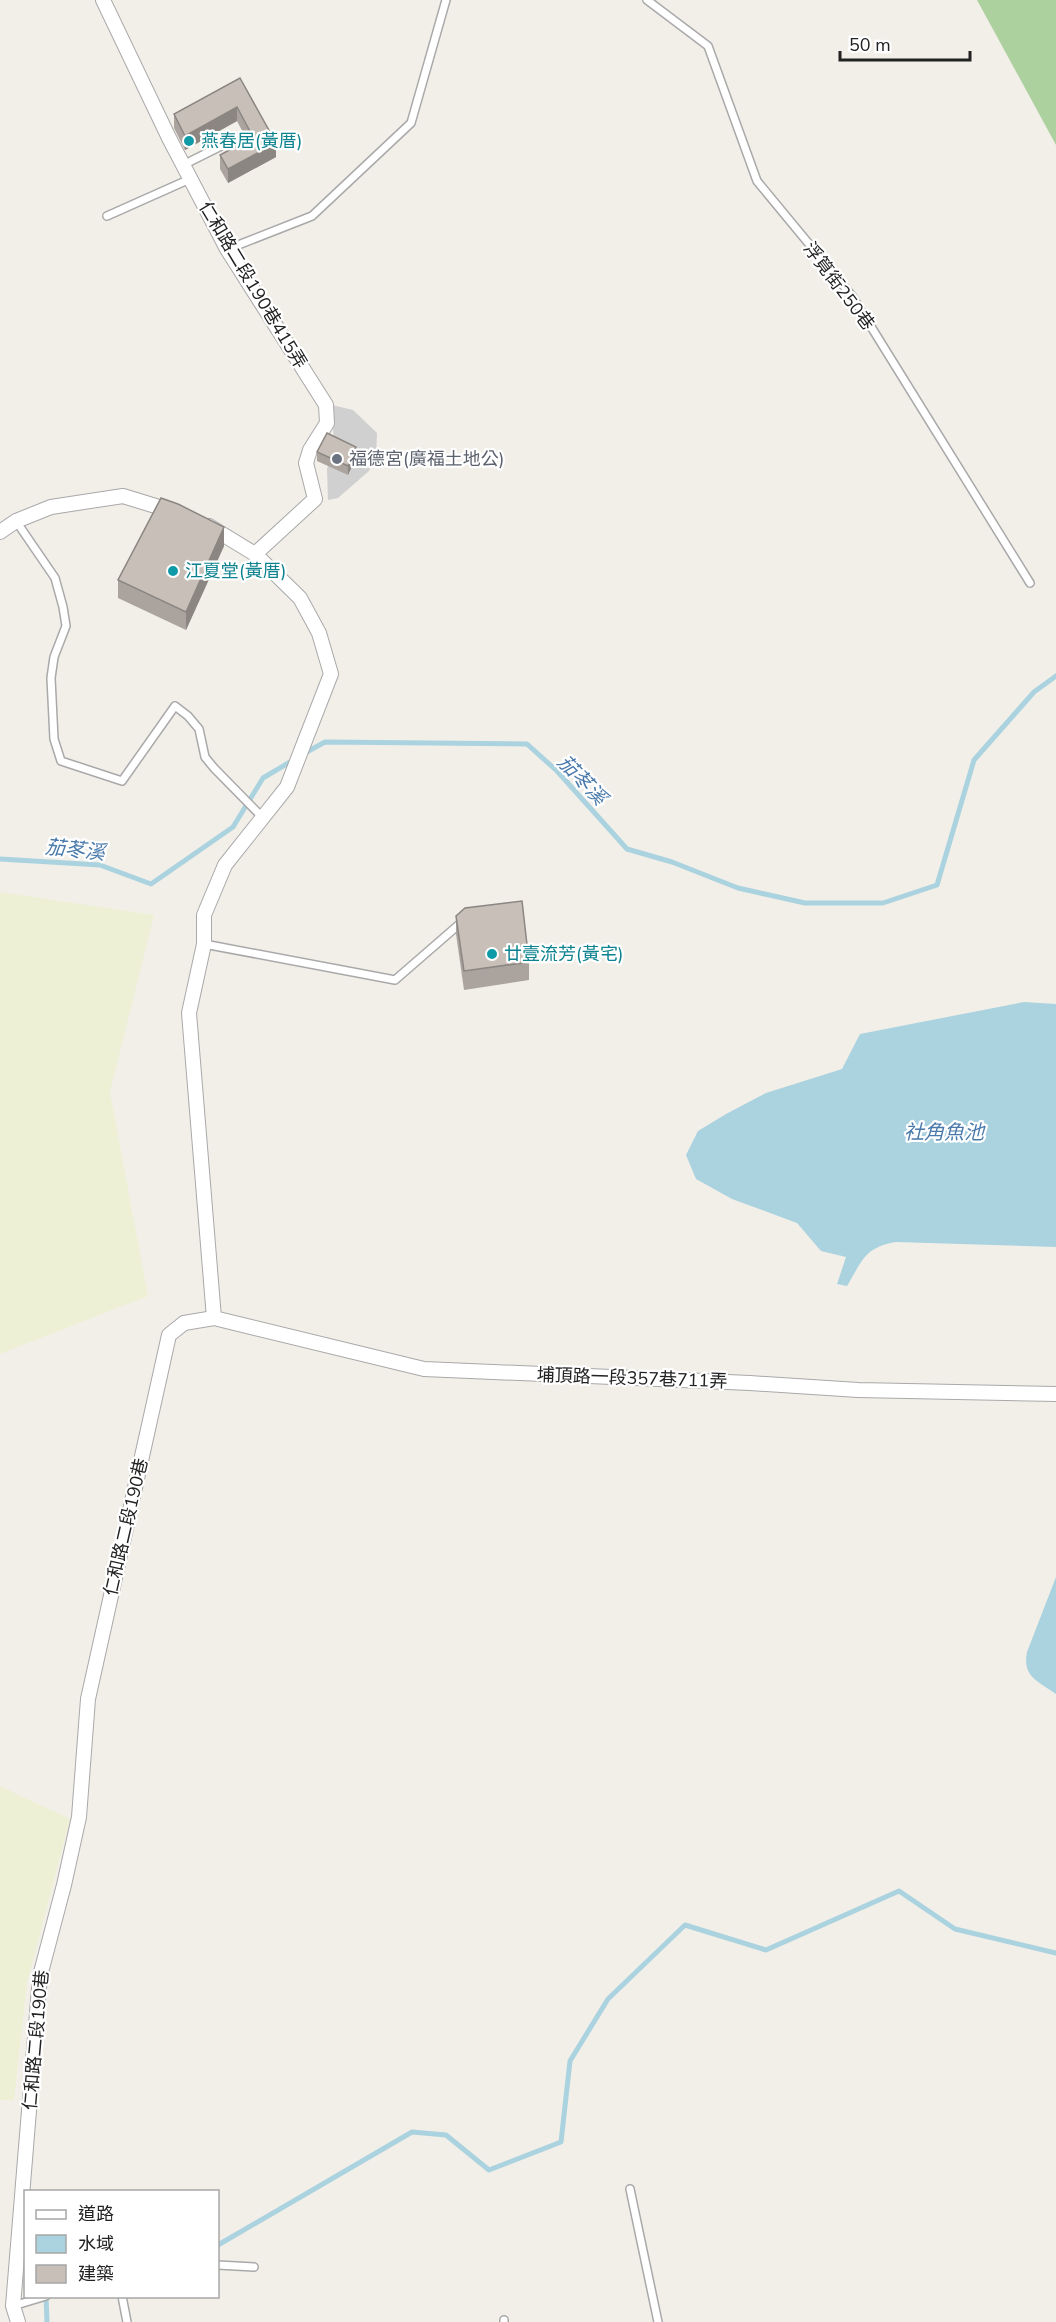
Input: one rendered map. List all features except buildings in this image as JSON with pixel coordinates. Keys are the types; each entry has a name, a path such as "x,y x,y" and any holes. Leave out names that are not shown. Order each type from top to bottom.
{"street":[{"name":"仁和路二段190巷415弄","path":"103,0 183,165 227,249 326,405 327,423 310,450 306,463 315,499 255,554"},
{"path":"0,532 16,521 51,507 123,496 189,516 255,554 300,598 319,633 331,674 287,787 225,866 204,915 204,944 189,1013 214,1318"},
{"name":"埔頂路一段357巷711弄","path":"214,1318 424,1369 858,1390 1056,1394"},
{"name":"仁和路二段190巷","path":"18,2322 13,2306 40,1976 79,1817 88,1699 169,1335 184,1323 214,1318"}],"lane":[{"path":"227,249 312,216 411,123 446,0"},
{"name":"浮筧街250巷","path":"647,0 708,46 757,182 852,296 1030,583"},
{"path":"183,165 237,138"},
{"path":"107,216 190,179"},
{"path":"16,521 55,578 63,607 66,626 54,657 51,678 54,739 61,761 122,781 175,706 199,729 205,757 264,818"},
{"path":"204,944 395,980 465,919"},
{"path":"630,2189 658,2322"},
{"path":"219,2265 254,2267"},
{"path":"13,2306 39,2298"},
{"path":"122,2298 127,2322"}],"shaded area":[{"path":"332,405 353,410 377,433 376,457 369,471 338,498 328,500 327,469 334,446"}],"green space":[{"path":"977,0 1056,0 1056,145"},
{"path":"0,892 154,915 110,1092 148,1296 0,1354"},
{"path":"0,1786 70,1819 27,1983 14,2100 0,2100"}],"water":[{"name":"社角魚池","path":"1024,1002 1056,1004 1056,1247 896,1242 877,1247 866,1256 847,1286 837,1284 846,1257 821,1251 797,1223 732,1199 696,1179 686,1155 698,1131 766,1093 842,1069 860,1034"},
{"path":"1056,1577 1056,1694 1033,1678 1029,1673 1026,1660"}],"waterway":[{"name":"茄苳溪","path":"303,754 325,742 527,744 557,771 627,849 672,862 738,888 805,903 883,903 937,885 974,760 1034,692 1056,676"},
{"name":"茄苳溪","path":"0,859 100,865 151,884 233,827 263,778 295,759"},
{"path":"219,2244 412,2132 446,2135 489,2170 561,2142 570,2061 608,1999 685,1925 766,1950 899,1891 955,1929 1056,1953"},
{"path":"46,2298 47,2322"}],"place":[{"name":"燕春居(黃厝)","path":"189,141"},
{"name":"福德宮(廣福土地公)","path":"337,459"},
{"name":"江夏堂(黃厝)","path":"173,571"},
{"name":"廿壹流芳(黃宅)","path":"492,954"}]}
